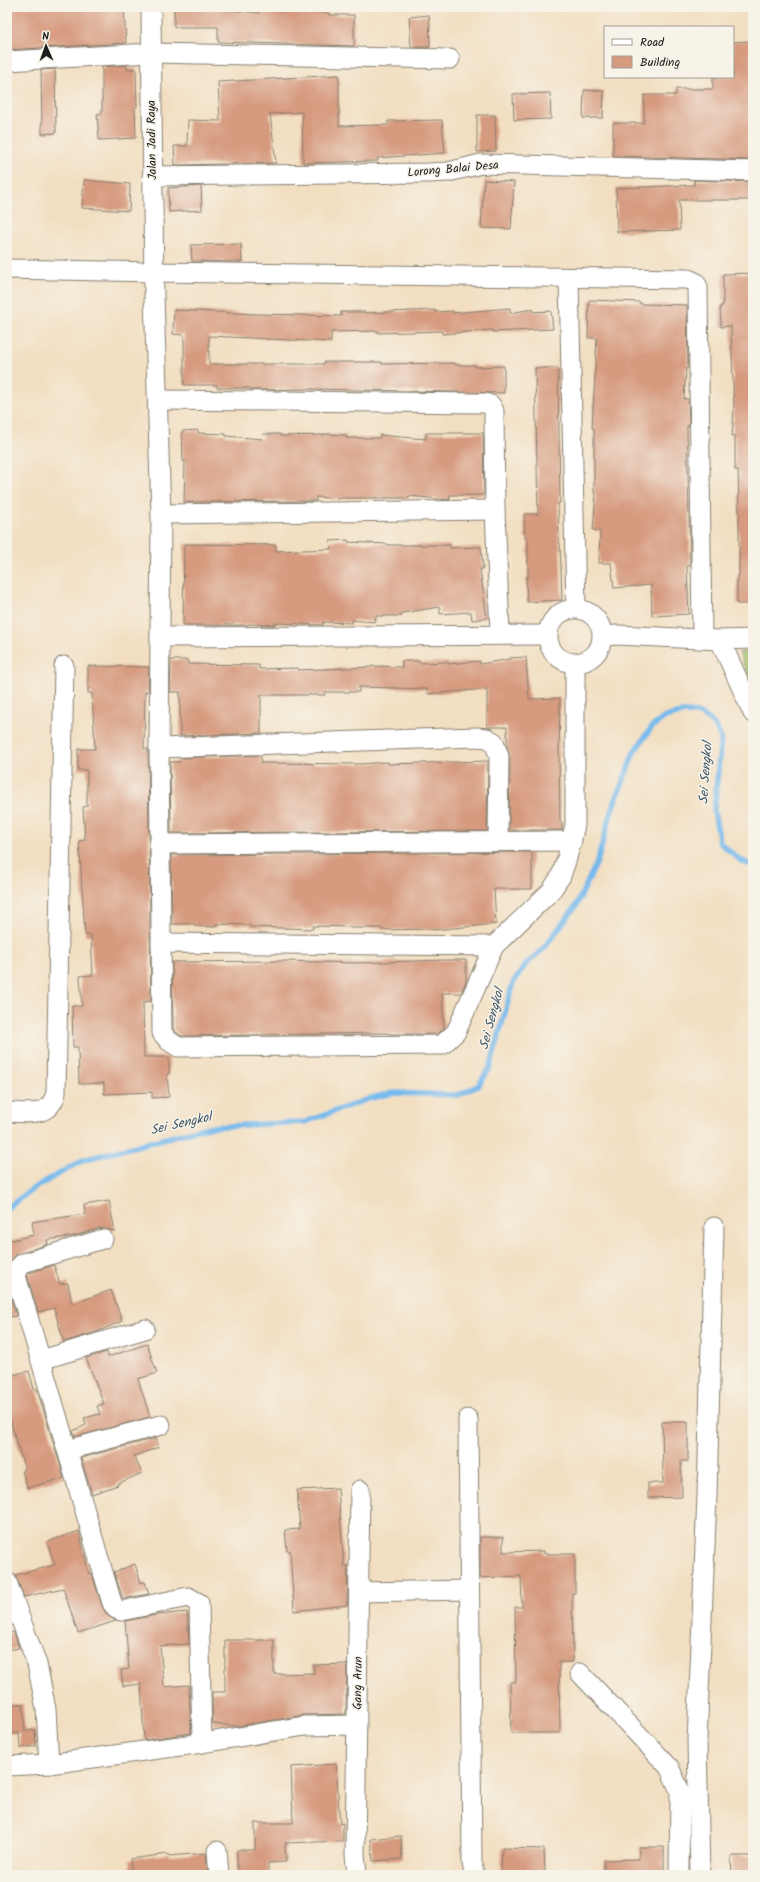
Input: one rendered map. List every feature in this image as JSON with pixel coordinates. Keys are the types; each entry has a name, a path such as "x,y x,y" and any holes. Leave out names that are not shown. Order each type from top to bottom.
{"street":[{"name":"Jalan Jadi Raya","path":"151,7 152,176 161,514 159,844 162,1033 169,1041 178,1047 442,1046 456,1032 494,946"},
{"path":"7,61 151,53 450,59"},
{"name":"Lorong Balai Desa","path":"152,176 428,173 448,172 481,164 753,171"},
{"path":"7,269 688,279 695,282 698,287 711,639 752,710"},
{"path":"570,278 576,608"},
{"path":"158,400 485,403 492,405 494,411 495,510 500,634"},
{"path":"161,514 495,510"},
{"path":"576,608 592,614 602,628 603,636 598,652 584,662 575,663 566,662 558,658 548,644 547,635 553,619 567,609 576,608"},
{"path":"160,637 500,634 547,635"},
{"path":"603,636 618,635 711,639 753,639"},
{"path":"161,943 494,946 551,891 561,876 572,841 575,825 575,663"},
{"path":"7,1112 41,1112 49,1108 54,1102 56,1093 64,666"},
{"path":"159,748 476,737 487,738 494,742 498,756 498,841"},
{"path":"159,844 572,841"},
{"path":"700,1875 697,1742 707,1496 714,1228"},
{"path":"103,1239 23,1263 17,1269 16,1276 112,1603 116,1610 121,1611 188,1597 199,1603 202,1743"},
{"path":"41,1360 145,1329"},
{"path":"468,1419 472,1862 474,1875"},
{"path":"67,1450 161,1425"},
{"name":"Gang Arun","path":"358,1875 356,1855 360,1490"},
{"path":"7,1582 37,1664 46,1709 49,1764"},
{"path":"359,1592 469,1590"},
{"path":"580,1673 669,1767 680,1791 679,1875"},
{"path":"7,1766 49,1764 202,1743 306,1726 357,1725"},
{"path":"217,1851 219,1875"}],"green space":[{"path":"739,652 753,652 753,689"}],"building":[{"path":"7,7 124,7 126,43 7,50"},
{"path":"174,7 227,7 227,10 259,13 258,8 277,7 277,11 329,13 329,15 354,15 354,46 218,42 218,27 174,27"},
{"path":"429,15 430,47 411,47 409,17"},
{"path":"750,41 753,77 753,160 613,156 613,123 644,123 644,95 676,95 676,89 713,89 713,78 734,78 734,42"},
{"path":"127,65 127,69 136,69 136,138 99,140 97,114 102,114 102,67"},
{"path":"55,69 56,133 42,134 41,70"},
{"path":"339,75 339,126 388,125 388,121 442,120 445,153 377,158 378,161 303,163 302,112 270,114 276,163 175,165 174,146 187,146 188,120 220,121 218,82"},
{"path":"584,90 604,91 603,118 583,118"},
{"path":"550,93 551,119 514,120 513,94"},
{"path":"477,115 495,115 496,151 477,152"},
{"path":"84,180 130,184 129,211 82,208"},
{"path":"484,180 514,182 511,229 481,228"},
{"path":"694,180 752,182 752,200 679,200 680,230 617,232 616,188 694,185"},
{"path":"201,186 202,210 169,212 168,188"},
{"path":"241,244 242,262 192,261 191,245"},
{"path":"753,273 753,604 737,604 737,576 739,576 739,512 738,470 735,470 735,436 732,436 734,410 731,326 721,327 720,306 723,306 723,274"},
{"path":"589,300 640,302 640,304 687,305 688,368 686,368 684,399 688,399 689,426 687,426 690,566 687,566 689,614 652,616 651,585 614,588 611,563 599,563 600,531 593,530 596,493 594,493 594,428 592,428 597,338 588,338"},
{"path":"510,308 510,313 533,309 533,312 551,311 553,329 493,332 492,330 442,334 442,331 378,333 378,331 331,332 331,342 209,336 209,364 324,364 324,362 382,362 382,364 455,363 455,365 475,365 475,367 504,366 504,393 309,389 250,390 250,388 217,388 217,385 184,385 184,335 173,334 174,310 341,316 341,312 365,313 435,310 435,312 453,311 453,313"},
{"path":"535,368 558,368 560,503 558,503 562,600 527,602 526,578 528,578 528,538 525,538 524,514 538,514"},
{"path":"198,430 198,433 226,434 226,436 262,439 263,434 280,434 280,436 324,434 346,435 346,438 380,438 380,435 426,439 426,433 483,433 484,495 450,495 449,500 409,496 409,498 340,499 316,497 316,501 184,502 185,461 183,461 182,431"},
{"path":"348,540 348,542 388,545 450,545 450,548 481,547 483,569 480,569 487,618 472,620 471,612 440,614 440,607 402,613 402,616 376,616 375,622 352,620 352,623 323,622 323,625 275,623 275,625 183,625 184,544 276,545 276,551 331,549 330,541"},
{"path":"526,657 529,699 560,698 560,822 562,822 562,830 509,830 510,756 507,746 507,727 487,727 487,689 428,694 427,689 359,687 359,692 325,692 325,695 261,695 261,733 180,736 180,692 170,692 171,660 188,660 188,664 259,665 259,669 298,668 298,670 372,666 402,667 402,661 419,661 419,663 448,662 448,664 480,661 480,664 510,659 509,658"},
{"path":"88,666 149,667 148,692 145,691 144,749 148,749 151,1001 143,1002 144,1057 169,1057 169,1074 167,1074 169,1097 152,1098 152,1092 104,1094 104,1083 79,1084 78,1047 73,1047 72,1006 82,1006 80,976 93,975 91,935 85,935 79,841 85,840 83,807 87,806 87,770 78,770 78,749 95,749 92,693 88,693"},
{"path":"261,755 261,763 359,764 388,762 388,764 488,761 487,831 171,833 170,762 180,762 180,758"},
{"path":"532,852 532,889 494,889 496,924 433,930 382,930 381,928 351,927 313,926 313,929 250,927 250,925 216,924 216,927 194,926 195,924 172,924 171,855"},
{"path":"466,960 466,981 461,993 442,993 444,1028 438,1034 388,1033 181,1036 173,1029 172,962 287,961 355,963"},
{"path":"109,1201 115,1231 100,1228 74,1236 47,1240 48,1244 16,1255 7,1265 7,1241 34,1235 32,1222 85,1214 84,1205"},
{"path":"54,1265 60,1284 68,1283 72,1304 111,1290 122,1321 99,1331 64,1342 54,1308 38,1312 27,1275"},
{"path":"7,1284 16,1316 7,1318"},
{"path":"147,1344 157,1373 138,1379 150,1417 75,1437 73,1431 86,1425 84,1418 100,1414 97,1406 104,1404 86,1358 107,1352 108,1357"},
{"path":"29,1371 34,1389 37,1389 64,1478 27,1488 22,1470 25,1470 7,1409 7,1376"},
{"path":"662,1422 688,1422 688,1461 681,1461 682,1497 648,1498 648,1483 663,1483"},
{"path":"156,1438 159,1447 134,1456 142,1473 117,1484 118,1485 92,1494 81,1458"},
{"path":"338,1488 344,1566 348,1566 347,1605 294,1611 290,1550 287,1551 285,1530 300,1529 297,1490"},
{"path":"79,1531 89,1574 92,1574 102,1606 107,1615 116,1621 78,1633 63,1588 24,1597 15,1575 55,1565 47,1542"},
{"path":"480,1537 503,1537 503,1552 544,1551 544,1554 575,1554 575,1593 572,1593 573,1662 559,1662 560,1733 511,1733 510,1682 516,1682 515,1607 522,1607 521,1576 480,1578"},
{"path":"135,1564 141,1583 145,1582 149,1594 123,1599 114,1572"},
{"path":"187,1612 189,1644 160,1646 164,1687 189,1685 191,1733 144,1740 141,1684 123,1686 121,1670 129,1669 125,1621 156,1615"},
{"path":"14,1632 19,1648 7,1650 7,1634"},
{"path":"225,1640 274,1640 274,1674 314,1673 313,1665 347,1664 346,1714 303,1715 239,1726 213,1724 212,1692 225,1692"},
{"path":"7,1704 23,1704 25,1731 35,1730 36,1746 20,1748 19,1733 7,1734"},
{"path":"336,1764 340,1824 343,1823 343,1841 285,1843 286,1862 268,1863 268,1875 237,1875 237,1850 255,1850 255,1823 293,1823 291,1767"},
{"path":"401,1836 402,1859 373,1861 371,1839"},
{"path":"639,1847 664,1847 664,1875 604,1875 604,1860 639,1859"},
{"path":"502,1848 544,1849 545,1873 501,1873"},
{"path":"206,1853 208,1875 153,1875 153,1872 132,1875 130,1859 168,1854 169,1856"},
{"path":"731,1856 752,1856 752,1875 732,1875"}],"waterway":[{"name":"Sei Sengkol","path":"7,1208 34,1188 83,1160 208,1127 305,1122 371,1098 393,1093 458,1095 478,1086 490,1068 513,983 526,964 542,950 576,906 597,862 612,810 634,752 652,727 665,717 685,712 697,713 707,718 716,727 721,738 714,811 720,843 740,860 753,866"}]}
